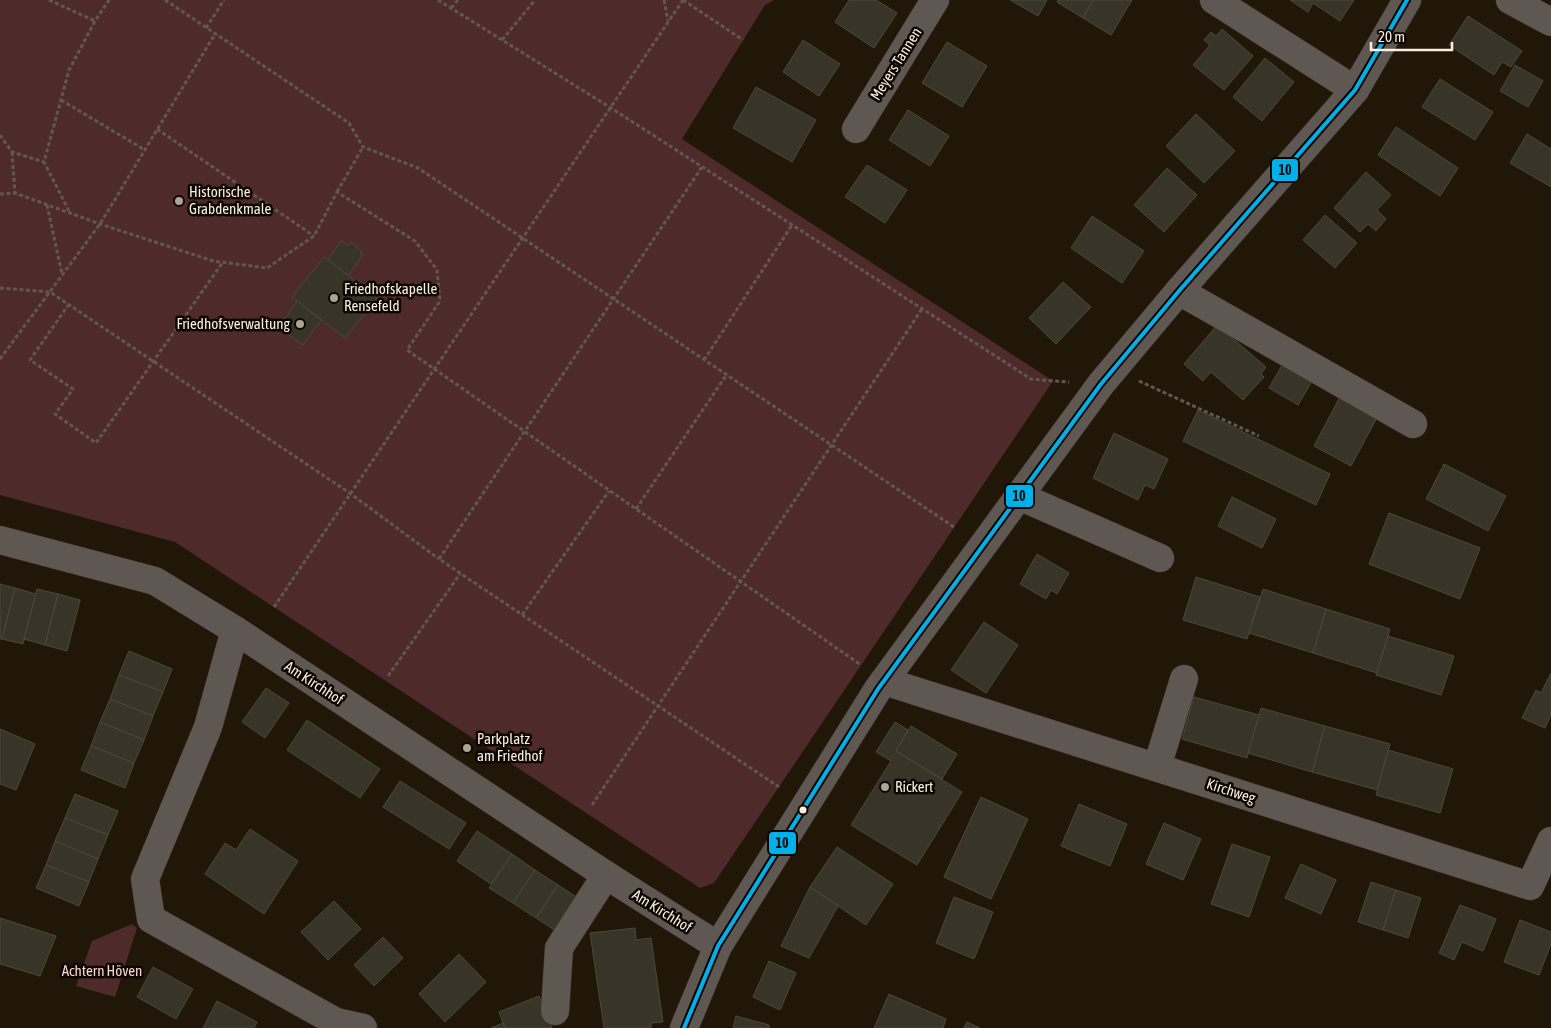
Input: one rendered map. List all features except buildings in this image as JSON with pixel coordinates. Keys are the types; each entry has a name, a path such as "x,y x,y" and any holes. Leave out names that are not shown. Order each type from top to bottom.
{"street":[{"name":"Meyers Tannen","path":"856,129 935,0"},
{"path":"1214,0 1355,90"},
{"path":"684,1028 718,946 884,681 1107,376 1355,90 1407,0"},
{"path":"1510,0 1551,22"},
{"path":"1179,291 1413,424"},
{"path":"1019,496 1160,558"},
{"name":"Am Kirchhof","path":"0,540 155,580 235,630 606,875 718,946"},
{"path":"235,630 208,727 145,879 151,919 336,1022 363,1028"},
{"path":"1157,767 1184,679"},
{"name":"Kirchweg","path":"884,681 1541,889 1551,841"},
{"path":"555,1011 559,948 606,875"}],"path":[{"path":"49,0 95,21"},
{"path":"69,211 44,162 69,70 95,21 109,0"},
{"path":"165,0 349,123 363,147 418,168 954,527"},
{"path":"206,28 224,0"},
{"path":"438,0 611,108 1031,379 1107,376 1259,436"},
{"path":"451,8 458,0"},
{"path":"502,40 535,0"},
{"path":"664,0 668,22"},
{"path":"274,607 683,0 744,40"},
{"path":"0,359 100,224 215,34"},
{"path":"61,100 145,150"},
{"path":"157,130 314,236"},
{"path":"0,135 12,152 15,193"},
{"path":"0,194 15,193 69,211 100,224 223,262 267,268 314,236 363,147"},
{"path":"12,152 44,162"},
{"path":"439,559 526,433 702,167"},
{"path":"338,192 415,241 437,270 440,302 406,350 884,681"},
{"path":"47,204 62,275"},
{"path":"704,360 792,225"},
{"path":"69,304 30,360 73,389 55,414 96,443 152,360 223,262"},
{"path":"0,288 50,292 69,304 351,494 460,574 779,787"},
{"path":"592,805 922,309"},
{"path":"636,508 727,374"},
{"path":"522,615 609,490"},
{"path":"388,676 460,574"}],"green space":[{"path":"0,0 774,0 765,5 682,139 1053,381 714,883 700,888 175,542 0,495"},
{"name":"Achtern Höven","path":"132,924 137,928 115,997 76,986 92,941"}],"transit line":[{"name":"10","path":"684,1028 718,946 878,689 1101,384 1179,291 1355,90 1407,0"}],"place":[{"name":"Historische Grabdenkmale","path":"179,201"},
{"name":"Friedhofskapelle Rensefeld","path":"334,298"},
{"name":"Friedhofsverwaltung","path":"300,324"},
{"name":"Parkplatz am Friedhof","path":"467,748"},
{"name":"Rickert","path":"885,787"}]}
